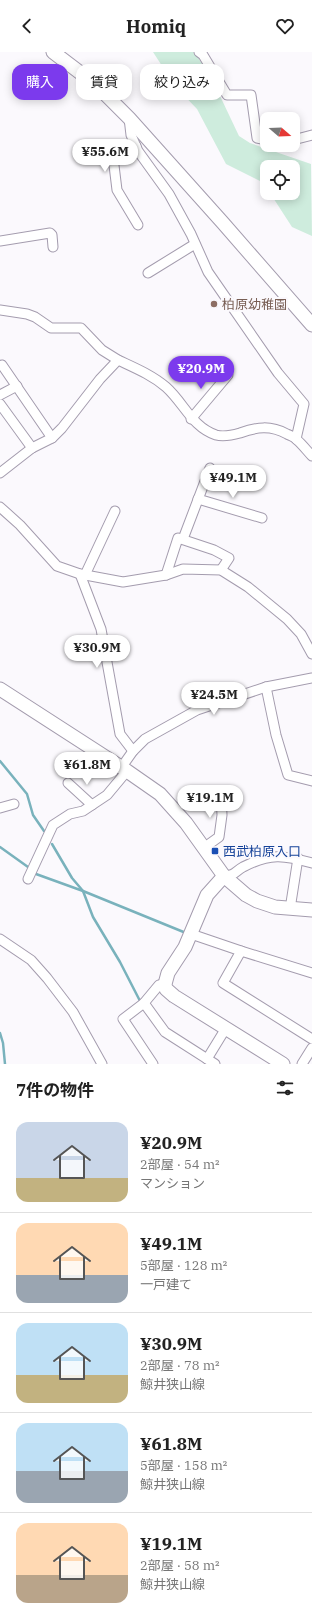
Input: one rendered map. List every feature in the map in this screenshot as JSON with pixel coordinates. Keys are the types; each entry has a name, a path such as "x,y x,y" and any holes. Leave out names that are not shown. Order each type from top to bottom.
{"street":[{"path":"53,52 95,84 129,118 312,325"},
{"path":"200,52 227,95 251,95 257,138 260,139"},
{"path":"129,118 131,135 138,151 169,194 208,272 278,373 304,404 296,439"},
{"path":"300,140 312,135"},
{"path":"136,146 112,148 117,190 138,225"},
{"path":"0,240 50,233 52,235 53,247"},
{"path":"148,273 195,244"},
{"path":"0,310 27,314 35,317 51,328 82,328 102,350 118,360 145,372 165,386 179,400 191,419 204,429 217,436 233,434 254,428 268,427 279,430 296,439 312,456"},
{"path":"0,473 32,448 52,438 62,428 100,379 118,360"},
{"path":"2,365 52,438"},
{"path":"191,419 228,375"},
{"path":"0,395 17,386"},
{"path":"0,404 32,448"},
{"path":"184,539 210,468"},
{"path":"198,499 262,518"},
{"path":"0,507 57,566 83,575 123,582 166,575 183,569 221,570 248,587 287,619 301,634 312,654"},
{"path":"115,511 83,575 100,629 120,734 133,751"},
{"path":"166,575 178,538 214,550 229,558 221,570"},
{"path":"28,879 53,826 70,814 83,811 107,795 124,769 133,751 145,739 197,710 266,687 312,678"},
{"path":"266,687 276,735 288,775 312,781"},
{"path":"0,689 160,794 186,823 205,847 224,876 235,887 257,902 275,907 312,910"},
{"path":"68,783 92,805"},
{"path":"205,847 219,837 222,815 221,794"},
{"path":"0,808 14,804"},
{"path":"283,1064 174,996 166,989 165,984 168,973 191,934 201,906 207,895 224,876 233,875 242,868 273,856 298,858 312,862"},
{"path":"290,909 298,858"},
{"path":"191,934 312,973"},
{"path":"0,939 31,960 47,978 73,1012 102,1064"},
{"path":"241,951 223,983 312,1039"},
{"path":"153,1064 123,1019 144,1003 159,985 165,984"},
{"path":"144,1003 165,1032 211,1061 226,1028"},
{"path":"302,1064 312,1048"}],"green space":[{"path":"153,52 193,52 202,64 161,64"},
{"path":"188,100 222,100 239,136 250,143 260,146 260,152 276,152 299,160 260,160 260,181 226,164 197,109"},
{"path":"300,160 311,164 312,236 292,227 275,200 300,200"}],"waterway":[{"path":"0,761 27,794 33,815 44,831"},
{"path":"52,844 72,878 83,891 93,917 120,962 140,1001"},
{"path":"0,847 28,867"},
{"path":"36,874 83,891 186,933"},
{"path":"0,1033 3,1043 5,1064"}],"place":[{"name":"柏原幼稚園","path":"214,304"},
{"name":"西武柏原入口","path":"215,851"}]}
